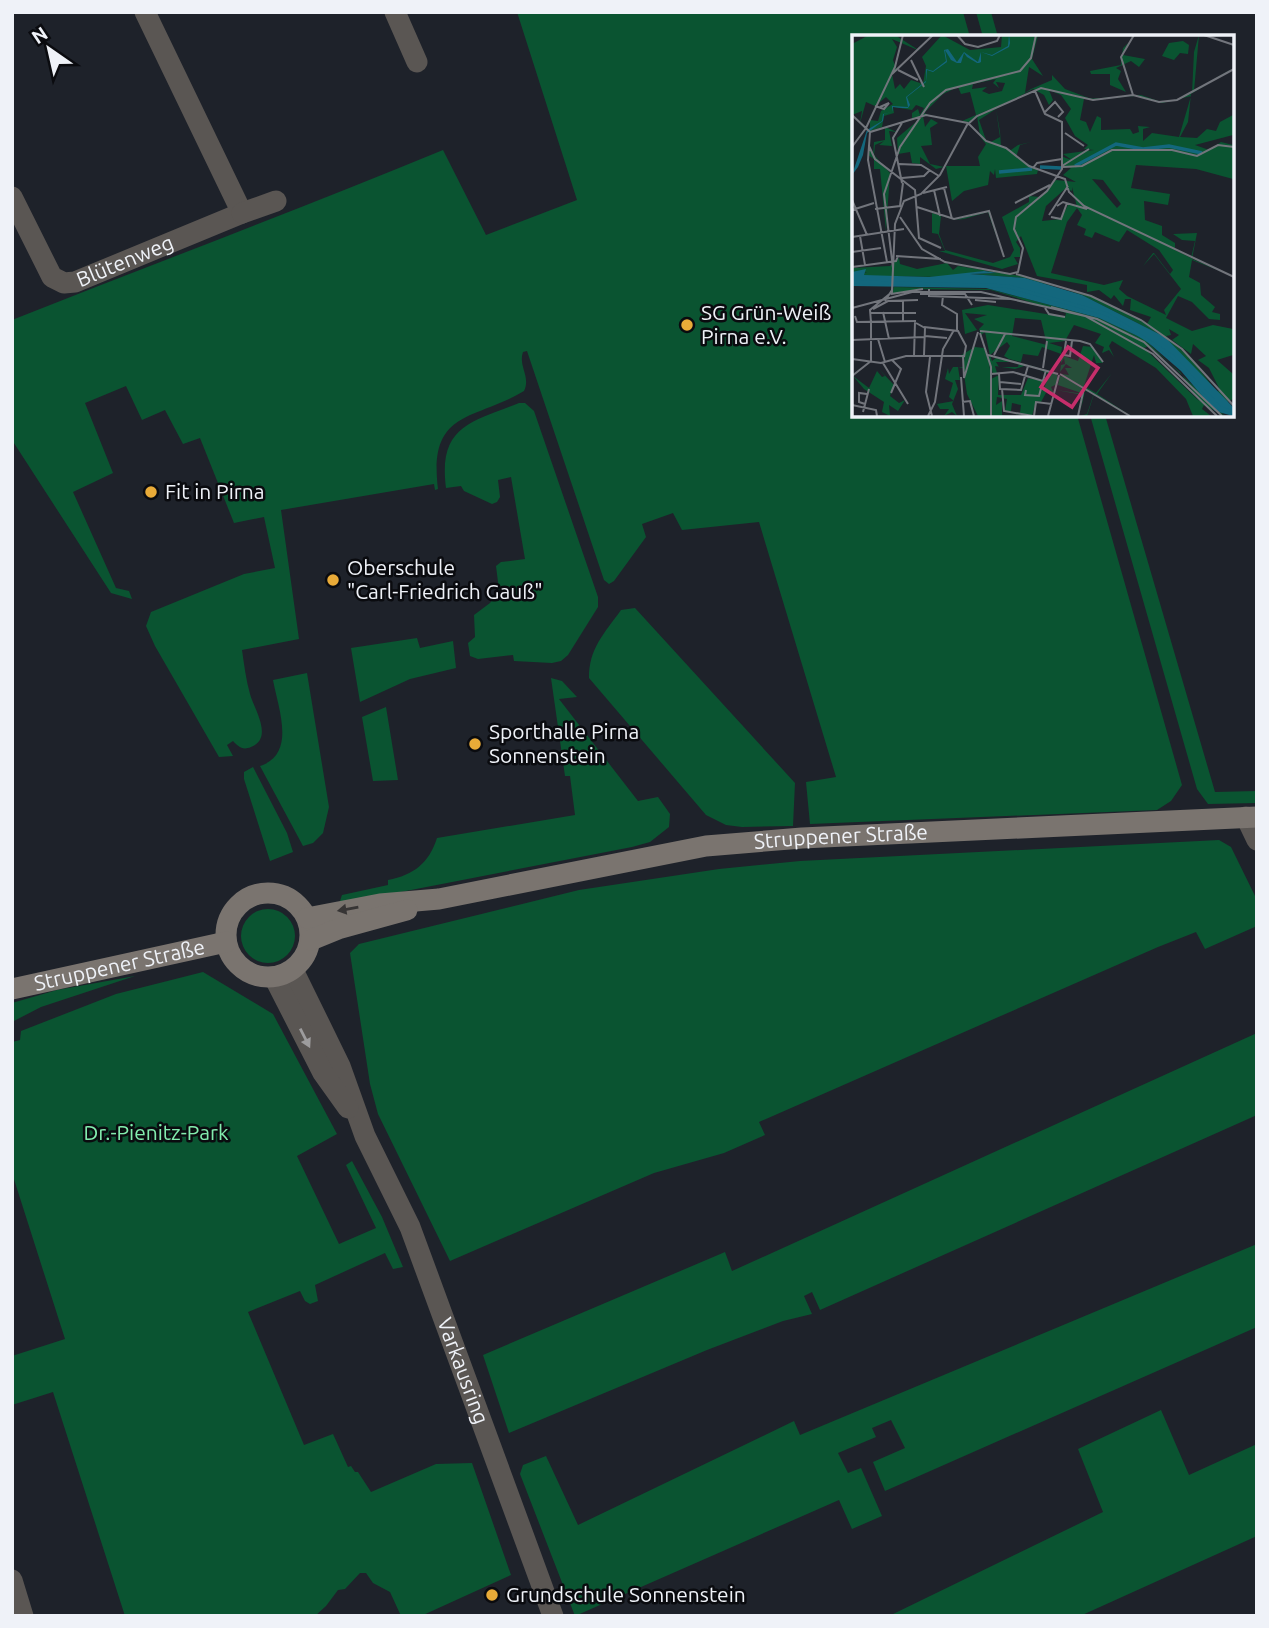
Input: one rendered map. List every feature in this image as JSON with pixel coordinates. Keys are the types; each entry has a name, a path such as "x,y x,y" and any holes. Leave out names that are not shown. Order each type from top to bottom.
{"main road":[{"name":"Struppener Straße","path":"307,918 380,904 439,899 717,844 1252,817"},
{"path":"254,895 281,895 296,904 307,918 310,940 307,954 283,974 265,978 247,972 233,959 226,942 230,917 240,904 254,895"},
{"name":"Struppener Straße","path":"310,940 439,899"},
{"name":"Struppener Straße","path":"12,989 226,942"}],"street":[{"path":"145,12 242,213"},
{"path":"395,12 417,62"},
{"name":"Blütenweg","path":"12,197 52,277 64,283 75,282 276,201"},
{"path":"1252,817 1257,840"},
{"name":"Varkausring","path":"283,974 340,1066 363,1130 410,1227 553,1616"},
{"path":"12,1580 23,1616"}],"green space":[{"name":"SG Grün-Weiß Pirna e.V.","path":"517,12 963,12 969,35 852,35 852,416 1077,416 1182,785 1171,801 1157,810 810,824 806,782 836,777 759,522 682,530 673,513 642,524 646,537 609,584 604,580 527,351 523,352 522,357 526,381 524,391 459,421 448,431 440,444 437,463 438,489 435,490 434,484 281,510 299,639 242,650 249,689 261,723 261,737 258,743 248,748 240,747 233,741 227,745 233,756 219,757 146,626 151,612 244,574 275,568 264,517 234,523 200,438 183,444 165,410 142,420 126,386 85,403 113,473 73,492 116,588 129,591 132,599 111,593 12,440 12,320 443,150 486,235 577,200"},
{"path":"976,12 991,12 997,35 982,35"},
{"path":"525,403 534,411 598,597 598,607 568,655 561,661 552,663 514,661 513,655 478,659 470,656 468,643 475,637 474,615 490,603 499,590 496,566 501,562 525,559 511,477 498,480 500,497 492,504 464,491 461,486 446,488 447,451 453,439 473,422"},
{"path":"1090,416 1105,416 1215,792 1257,791 1257,803 1208,804 1197,789"},
{"path":"635,608 795,783 793,826 726,825 706,815 589,678 592,658 603,634 621,610"},
{"path":"417,638 420,648 453,641 456,668 410,679 360,702 351,648"},
{"path":"307,673 329,807 323,833 313,843 303,846 260,766 271,760 282,741 281,716 273,680"},
{"path":"551,678 562,681 577,697 559,699 638,801 658,797 670,814 669,827 650,842 632,847 339,904 342,895 388,885 388,880 413,871 425,861 437,838 575,815 570,776 565,776"},
{"path":"386,707 398,780 373,781 362,717"},
{"path":"253,767 287,833 293,852 270,861 244,779 244,772"},
{"path":"1219,840 1231,847 1257,900 1257,926 1205,949 1196,932 1158,947 759,1122 765,1135 724,1153 654,1173 450,1261 378,1114 370,1084 350,953 359,944 579,890 719,869 800,861"},
{"path":"268,909 287,917 295,936 287,955 268,963 249,955 241,936 249,917"},
{"name":"Dr.-Pienitz-Park","path":"203,972 273,1014 337,1134 297,1156 339,1244 376,1228 346,1165 352,1161 382,1217 403,1267 393,1269 385,1253 315,1285 318,1301 310,1304 305,1301 300,1291 248,1312 304,1445 333,1434 348,1467 351,1466 358,1472 371,1492 436,1464 472,1463 511,1575 421,1616 401,1616 390,1592 373,1583 366,1573 360,1573 345,1589 338,1590 315,1616 125,1616 53,1392 12,1405 12,1356 65,1339 12,1173 12,1042 20,1040 21,1031 116,994"},
{"path":"135,976 41,1007 12,1022 12,1003 57,990"},
{"path":"1257,1033 1257,1115 820,1310 812,1292 804,1296 812,1314 783,1321 707,1350 509,1433 483,1355 725,1252 732,1271"},
{"path":"1257,1244 1257,1327 885,1491 873,1462 905,1448 891,1420 872,1428 876,1437 838,1453 848,1473 861,1468 882,1516 852,1529 839,1500 575,1616 520,1474 523,1465 546,1456 578,1525 794,1421 800,1435"},
{"path":"1161,1410 1189,1475 1257,1444 1257,1536 1080,1616 889,1616 1103,1512 1078,1449"}],"place":[{"name":"SG Grün-Weiß Pirna e.V.","path":"687,325"},
{"name":"Fit in Pirna","path":"151,492"},
{"name":"Oberschule \"Carl-Friedrich Gauß\"","path":"333,580"},
{"name":"Sporthalle Pirna Sonnenstein","path":"475,744"},
{"name":"Grundschule Sonnenstein","path":"492,1595"}]}
